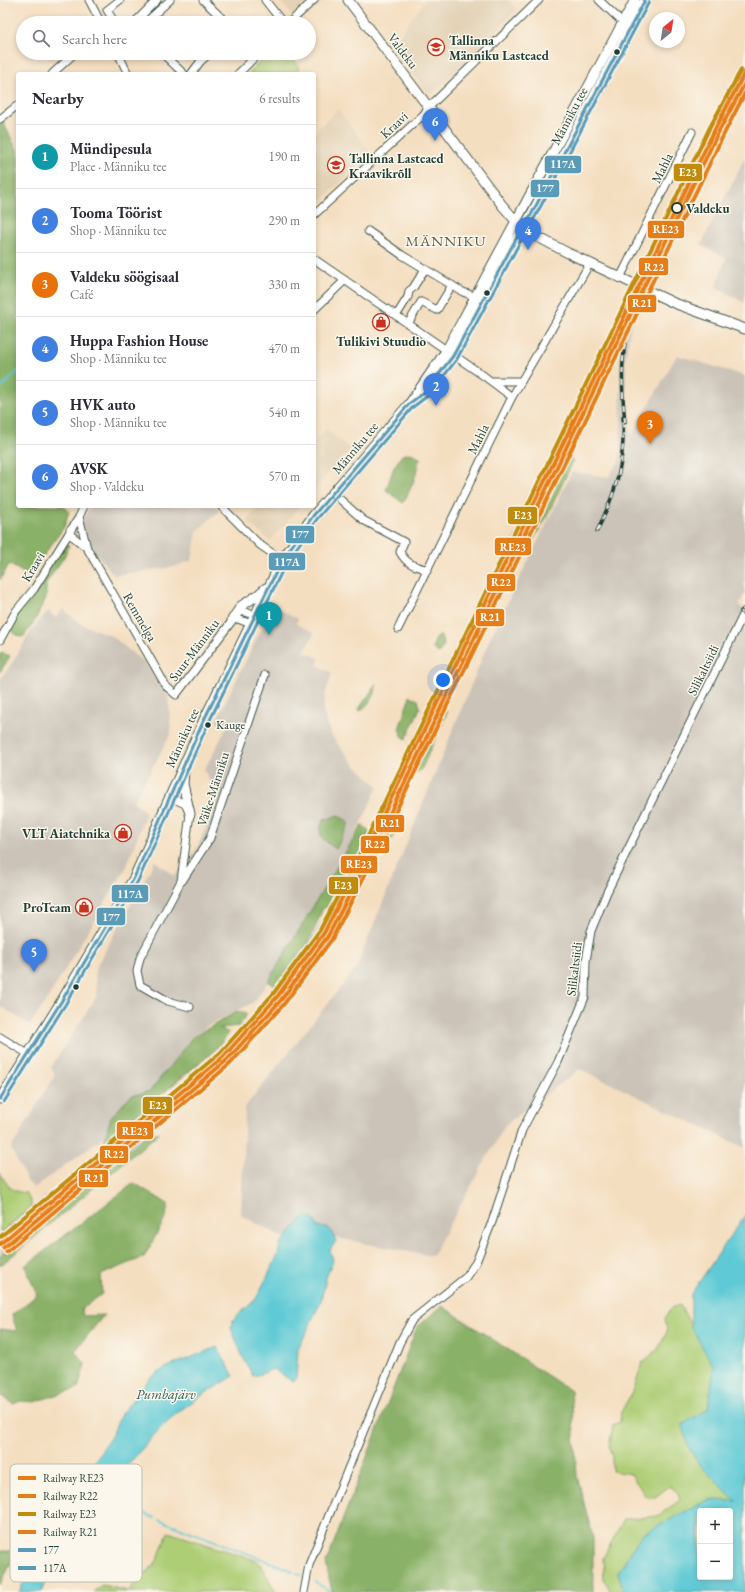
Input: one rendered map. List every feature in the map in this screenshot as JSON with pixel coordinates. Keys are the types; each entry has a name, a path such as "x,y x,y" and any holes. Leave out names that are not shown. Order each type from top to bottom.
{"street":[{"path":"89,0 97,16"},
{"path":"111,16 107,10 120,0"},
{"path":"141,16 157,0"},
{"path":"153,16 170,0"},
{"path":"204,0 220,16"},
{"path":"265,0 278,16"},
{"path":"297,16 314,0"},
{"name":"Valdeku","path":"348,0 502,205 524,227 534,235 674,303 745,329"},
{"name":"Kraavi","path":"316,213 423,114 539,0"},
{"path":"599,0 627,24"},
{"name":"Männiku tee","path":"479,298 524,227 627,24 635,0"},
{"name":"Männiku tee","path":"0,1098 124,896 141,863 203,722 282,560 304,528 333,493 410,403 426,391 450,353 479,298 516,220 627,24 645,0"},
{"path":"54,72 67,60"},
{"path":"121,60 127,72"},
{"path":"169,60 182,72"},
{"path":"193,72 204,60"},
{"path":"240,72 251,60"},
{"path":"0,119 16,107"},
{"name":"Mahla","path":"620,278 692,132"},
{"path":"368,231 425,269 452,285 479,298"},
{"path":"316,260 512,397"},
{"name":"Mahla","path":"398,629 512,397 590,263"},
{"path":"396,316 408,297 409,291 413,288 425,269"},
{"path":"316,308 344,280"},
{"path":"408,324 421,302 437,310 452,285"},
{"path":"491,381 521,381"},
{"path":"333,493 363,520 404,542 400,552 404,560 410,564 428,570"},
{"name":"Kraavi","path":"0,640 16,611 34,589 83,508"},
{"path":"224,508 260,546 282,560"},
{"name":"Remmelga","path":"79,517 87,548 166,686 176,695"},
{"name":"Remmelga","path":"70,530 71,535 87,548"},
{"path":"232,620 241,606 258,595 270,584"},
{"name":"Silikaltsiidi","path":"304,1592 309,1565 400,1342 412,1320 454,1288 466,1277 476,1262 492,1222 522,1130 558,1062 585,998 586,961 591,931 607,892 745,610"},
{"name":"Suur-Männiku","path":"176,695 232,620 242,611 253,620"},
{"name":"Väike-Männiku","path":"190,1007 168,1002 140,985 137,971 140,958 181,881 210,838 264,675"},
{"path":"184,766 183,784 190,814"},
{"name":"Väike-Männiku","path":"170,797 185,804 190,814 181,881"},
{"path":"0,1037 28,1054"}],"shaded area":[{"path":"280,0 325,0 306,16 293,16"},
{"name":"Tallinna Männiku Lasteaed","path":"426,0 508,0 517,10 430,96 392,45"},
{"name":"Tallinna Lasteaed Kraavikrõll","path":"338,109 371,153 316,206 316,131"},
{"path":"745,157 745,303 716,287 726,258 701,245"},
{"path":"634,293 642,297 631,324 625,360 627,410 631,437 677,355 745,376 745,593 739,605 745,611 745,1148 580,1069 505,1125 432,1256 336,1238 282,1237 241,1215 245,1107 356,968 491,636 572,472 609,477 620,459 620,359 627,320 390,815 354,884 316,951 269,1015 227,1062 145,1136 0,1256 0,1233 166,1099 217,1052 260,1006 309,942 347,878"},
{"path":"326,429 350,449 316,488 316,441"},
{"path":"89,508 217,508 219,511 197,531 192,560 174,567 114,575 76,531"},
{"path":"257,508 298,508 270,541 247,521"},
{"path":"273,606 298,619 296,624 314,633 304,652 320,659 317,665 332,673 325,695 323,710 327,725 333,738 356,766 378,786 367,811 317,907 254,1002 207,1026 156,1098 34,1188 27,1181 11,1149 55,1075 51,1067 97,996 95,969 155,861 175,876 197,849 218,798 204,770 227,727 216,721"},
{"path":"63,609 81,624 112,636 148,666 168,694 171,734 133,802 146,812 127,866 48,998 30,1025 0,1006 0,680 33,628 48,611 56,618"}],"green space":[{"path":"262,60 294,60 300,68 298,72 250,72"},
{"path":"0,116 16,148 16,508 65,508 69,511 64,527 29,576 9,564 0,580"},
{"path":"411,453 421,459 418,462 413,483 403,503 386,490 394,467 402,455"},
{"path":"566,456 570,457 573,461 545,520 525,553 520,550 523,541 549,485"},
{"path":"66,544 69,545 64,557 46,583 46,598 34,622 24,636 21,637 12,632 11,624 18,612 39,587 54,559"},
{"path":"437,636 441,636 444,645 439,653 432,648"},
{"path":"2,653 10,656 0,672 0,654"},
{"path":"376,684 372,699 360,711 359,709"},
{"path":"410,696 418,700 420,708 406,739 402,736 399,729"},
{"path":"442,709 447,712 422,768 416,773 414,762"},
{"path":"338,815 349,823 336,849 327,843 320,832 320,828 325,818 328,819"},
{"path":"390,821 398,829 385,851 379,856 382,834"},
{"path":"362,825 370,831 347,878 340,877 332,891 336,897 330,907 323,908 309,942 276,985 268,982"},
{"path":"236,1012 244,1012 247,1014 239,1026 220,1028 229,1033 215,1050 104,1142 111,1117 131,1096 150,1091 192,1038"},
{"path":"160,1132 0,1266 0,1256 145,1136"},
{"path":"0,1173 10,1188 26,1193 31,1202 31,1207 0,1233"},
{"path":"134,1183 168,1204 166,1217 144,1257 101,1275 102,1294 81,1309 83,1316 104,1315 75,1351 85,1364 78,1388 34,1402 21,1401 13,1404 0,1395 0,1329 17,1331 12,1315 37,1295 25,1266"},
{"path":"680,1305 714,1367 708,1409 684,1424 700,1465 736,1501 708,1500 642,1534 618,1573 624,1592 611,1592 604,1579 603,1558 624,1519 658,1516 680,1500 678,1493 670,1486 655,1497 646,1497 631,1474 612,1471 612,1457 609,1447 613,1425 620,1422 621,1412 634,1389 642,1363 658,1349 667,1332 665,1318 671,1308"},
{"path":"442,1306 571,1391 577,1476 593,1538 593,1592 332,1592 326,1563 417,1327"},
{"path":"168,1532 258,1561 276,1592 93,1592 102,1585 128,1591 137,1582 142,1582 142,1577 157,1561"},
{"path":"0,1551 9,1551 10,1565 0,1585"}],"water":[{"path":"745,1215 745,1592 624,1592 618,1573 642,1534 708,1500 736,1501 700,1465 687,1444 683,1424 708,1409 714,1367 691,1327 691,1294"},
{"path":"307,1216 314,1220 318,1227 329,1228 336,1241 330,1250 333,1260 326,1278 321,1301 298,1350 296,1379 293,1381 290,1380 273,1369 253,1376 231,1328 233,1320 256,1299 278,1255 280,1245 302,1219"},
{"name":"Pumbajärv","path":"217,1347 234,1376 197,1398 177,1413 161,1427 129,1464 93,1464 113,1433 121,1414 149,1379 165,1368"},
{"name":"Pumbajärv","path":"24,1582 46,1582 41,1592 19,1592"}],"waterway":[{"path":"0,389 16,373"},
{"path":"142,1513 155,1518"},
{"path":"160,1520 293,1571"},
{"path":"296,1573 302,1575"},
{"path":"315,1582 331,1592"}],"railway":[{"path":"625,422 622,379 626,337 636,304 654,267"},
{"path":"597,531 615,489 618,476 623,448 623,417"},
{"path":"741,611 745,617"}],"rail line":[{"name":"E23","path":"0,1237 220,1053 273,994 320,930 354,865 709,129 741,70"},
{"name":"RE23","path":"0,1244 223,1057 277,997 324,933 358,867 714,131 745,72"},
{"name":"R22","path":"3,1248 227,1060 281,1000 328,936 363,869 718,133 745,83"},
{"name":"R21","path":"6,1252 230,1064 284,1004 332,939 367,871 745,93"}],"transit line":[{"name":"177","path":"0,1099 61,1002 134,878 203,722 282,560 313,516 410,403 426,391 453,356 516,239 531,215 645,0"},
{"name":"117A","path":"4,1102 65,1005 138,881 208,724 286,563 317,519 413,407 430,394 457,359 535,217 649,2"}],"place":[{"name":"Tallinna Männiku Lasteaed","path":"436,47"},
{"name":"AVSK","path":"435,141"},
{"name":"Tallinna Lasteaed Kraavikrõll","path":"336,165"},
{"name":"Valdeku","path":"677,208"},
{"name":"Huppa Fashion House","path":"528,250"},
{"name":"Tulikivi Stuudio","path":"381,322"},
{"name":"Tooma Töörist","path":"436,406"},
{"name":"Valdeku söögisaal","path":"650,444"},
{"name":"Mündipesula","path":"269,635"},
{"name":"Kauge","path":"208,725"},
{"name":"VLT Aiatehnika","path":"123,833"},
{"name":"ProTeam","path":"84,907"},
{"name":"HVK auto","path":"34,972"}],"district":[{"name":"MÄNNIKU","path":"446,240"}]}
